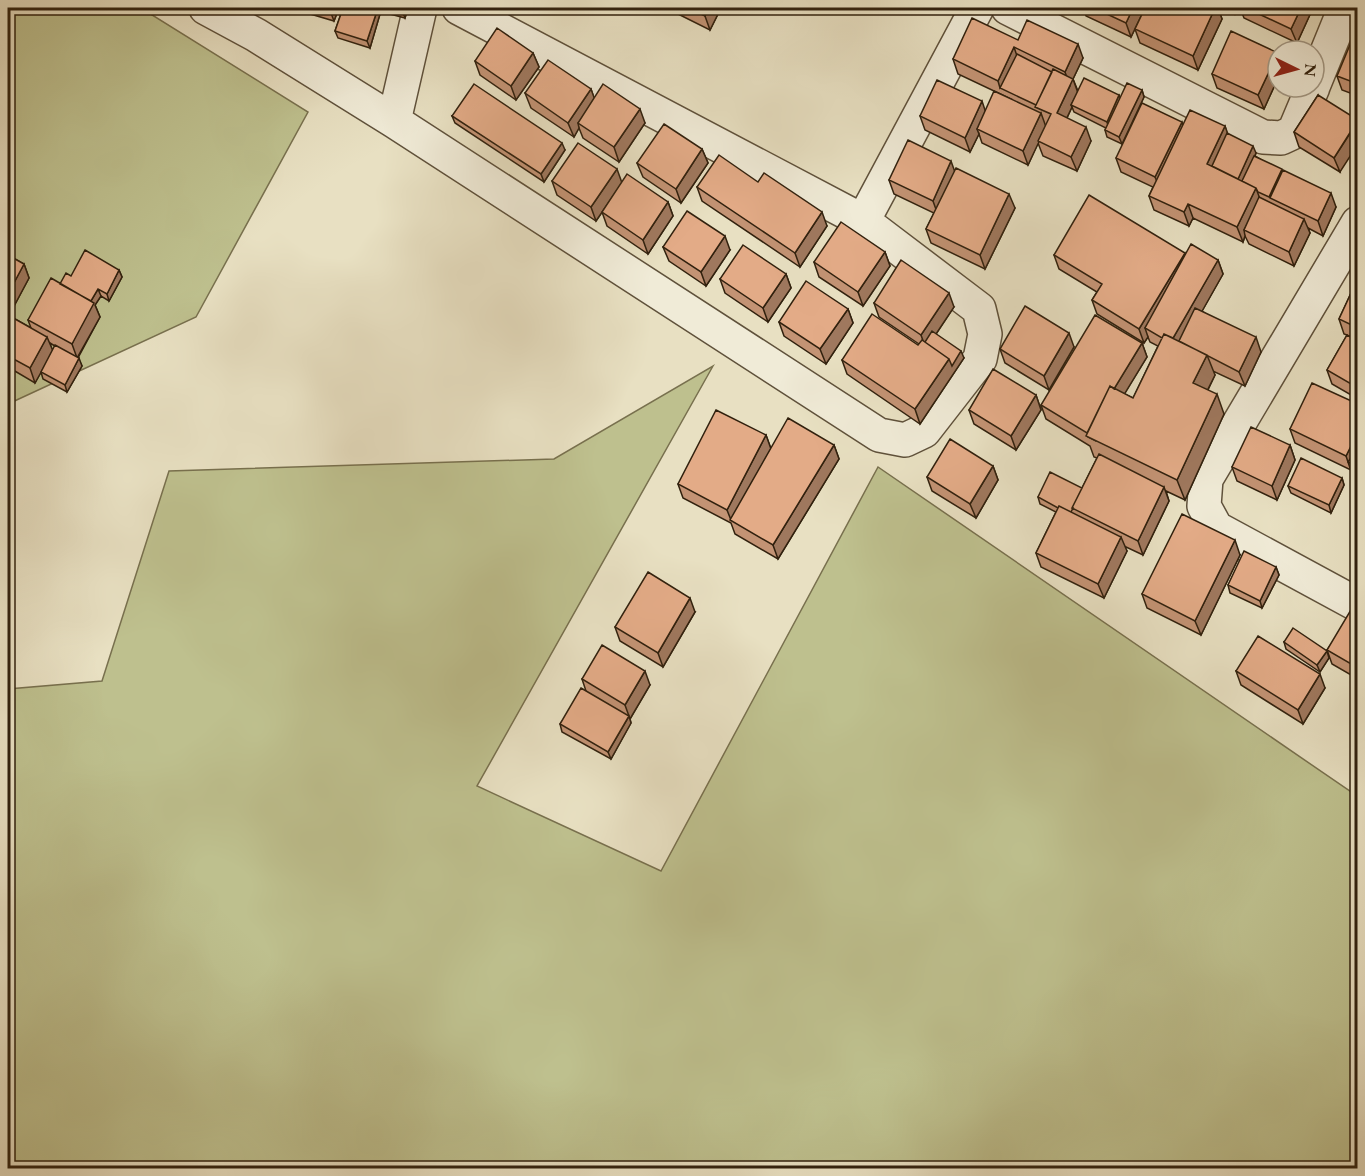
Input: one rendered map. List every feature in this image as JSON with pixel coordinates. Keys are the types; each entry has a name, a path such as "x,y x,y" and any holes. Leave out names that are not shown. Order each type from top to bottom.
{"street":[{"path":"206,8 259,22 394,121 879,435 905,440 924,431 980,359 985,334 979,309 863,221 459,8"},
{"path":"394,121 420,8"},
{"path":"863,221 977,8"},
{"path":"1008,8 1263,137 1281,138 1294,132 1307,99"},
{"path":"1326,54 1345,8"},
{"path":"1356,230 1206,480 1204,506 1216,528 1358,605"}],"green space":[{"path":"8,8 141,8 308,112 196,317 8,404"},
{"path":"713,366 477,786 661,871 878,467 1357,796 1357,1168 8,1168 8,689 102,681 169,471 554,459"}],"building":[{"path":"343,8 378,8 367,41 335,31"},
{"path":"688,8 709,8 705,16"},
{"path":"1094,8 1133,8 1126,23"},
{"path":"1145,8 1215,8 1193,56 1135,29"},
{"path":"1246,8 1301,8 1291,29"},
{"path":"972,18 1018,40 1027,20 1078,44 1065,72 1014,47 998,81 953,59"},
{"path":"497,28 533,53 511,86 475,61"},
{"path":"1231,31 1266,47 1266,78 1258,95 1212,74"},
{"path":"1352,40 1358,42 1358,84 1337,76"},
{"path":"1017,54 1052,72 1036,105 1000,88"},
{"path":"548,60 591,89 568,123 525,93"},
{"path":"1053,69 1073,79 1057,113 1086,127 1071,157 1038,141 1051,114 1035,107"},
{"path":"1084,78 1119,95 1107,122 1071,105"},
{"path":"937,80 982,101 965,138 920,116"},
{"path":"1127,83 1142,90 1119,137 1105,130"},
{"path":"474,84 562,143 541,174 452,116"},
{"path":"603,84 640,109 614,147 578,123"},
{"path":"994,91 1041,113 1023,151 977,129"},
{"path":"1315,99 1324,99 1358,120 1334,158 1294,132"},
{"path":"1142,103 1182,122 1155,177 1116,158"},
{"path":"1190,110 1225,126 1207,164 1256,188 1237,227 1188,204 1184,212 1149,196"},
{"path":"664,124 702,149 676,189 637,163"},
{"path":"1227,133 1253,146 1238,179 1212,166"},
{"path":"908,140 951,161 933,201 889,180"},
{"path":"578,143 617,169 591,207 552,181"},
{"path":"719,155 758,182 764,173 822,212 795,253 697,187"},
{"path":"1254,156 1282,169 1269,197 1242,181"},
{"path":"956,168 1009,194 980,255 926,229"},
{"path":"1283,170 1331,193 1318,221 1270,198"},
{"path":"627,174 668,202 643,240 602,212"},
{"path":"1089,195 1185,253 1139,329 1092,300 1102,284 1054,255"},
{"path":"1259,197 1304,219 1289,252 1244,230"},
{"path":"687,211 725,236 701,272 663,247"},
{"path":"841,222 885,252 858,292 814,262"},
{"path":"1191,244 1218,260 1173,338 1164,334 1162,338 1145,328"},
{"path":"743,245 786,274 763,308 720,279"},
{"path":"85,250 119,270 107,294 98,289 91,301 60,284 66,273 71,276"},
{"path":"8,255 24,264 8,294"},
{"path":"901,260 949,293 921,335 874,303"},
{"path":"51,278 94,303 72,344 28,320"},
{"path":"1358,278 1358,328 1339,319"},
{"path":"806,281 848,309 820,349 779,322"},
{"path":"1025,306 1069,333 1044,376 1000,349"},
{"path":"1195,308 1256,337 1239,372 1179,341"},
{"path":"872,314 918,345 922,340 949,359 915,409 842,360"},
{"path":"8,315 47,337 30,368 8,356"},
{"path":"1095,315 1142,343 1114,389 1110,386 1087,433 1041,405"},
{"path":"932,331 961,351 952,366 949,359 925,342"},
{"path":"1164,334 1207,355 1193,383 1217,394 1177,480 1086,436 1110,386 1133,398"},
{"path":"1347,335 1358,341 1358,388 1327,370"},
{"path":"55,345 79,358 65,385 41,372"},
{"path":"993,369 1036,395 1011,436 969,410"},
{"path":"1312,383 1358,404 1358,432 1346,456 1290,429"},
{"path":"716,410 766,435 727,510 678,484"},
{"path":"788,418 834,445 773,545 730,520"},
{"path":"1251,427 1290,445 1272,486 1232,467"},
{"path":"950,439 993,466 970,504 927,477"},
{"path":"1358,447 1358,467 1348,462"},
{"path":"1099,454 1164,487 1138,541 1072,508"},
{"path":"1301,458 1342,478 1329,505 1288,486"},
{"path":"1050,472 1082,488 1071,512 1038,497"},
{"path":"1059,506 1121,537 1098,584 1036,553"},
{"path":"1182,514 1235,540 1195,621 1142,594"},
{"path":"1358,534 1358,547 1352,543"},
{"path":"1244,551 1276,567 1260,601 1228,585"},
{"path":"648,572 690,598 658,653 615,627"},
{"path":"1355,603 1358,605 1358,668 1327,650"},
{"path":"1293,628 1327,651 1317,665 1284,642"},
{"path":"1258,636 1320,674 1298,710 1236,671"},
{"path":"602,645 645,671 625,705 582,679"},
{"path":"581,688 629,716 608,752 560,724"}]}
